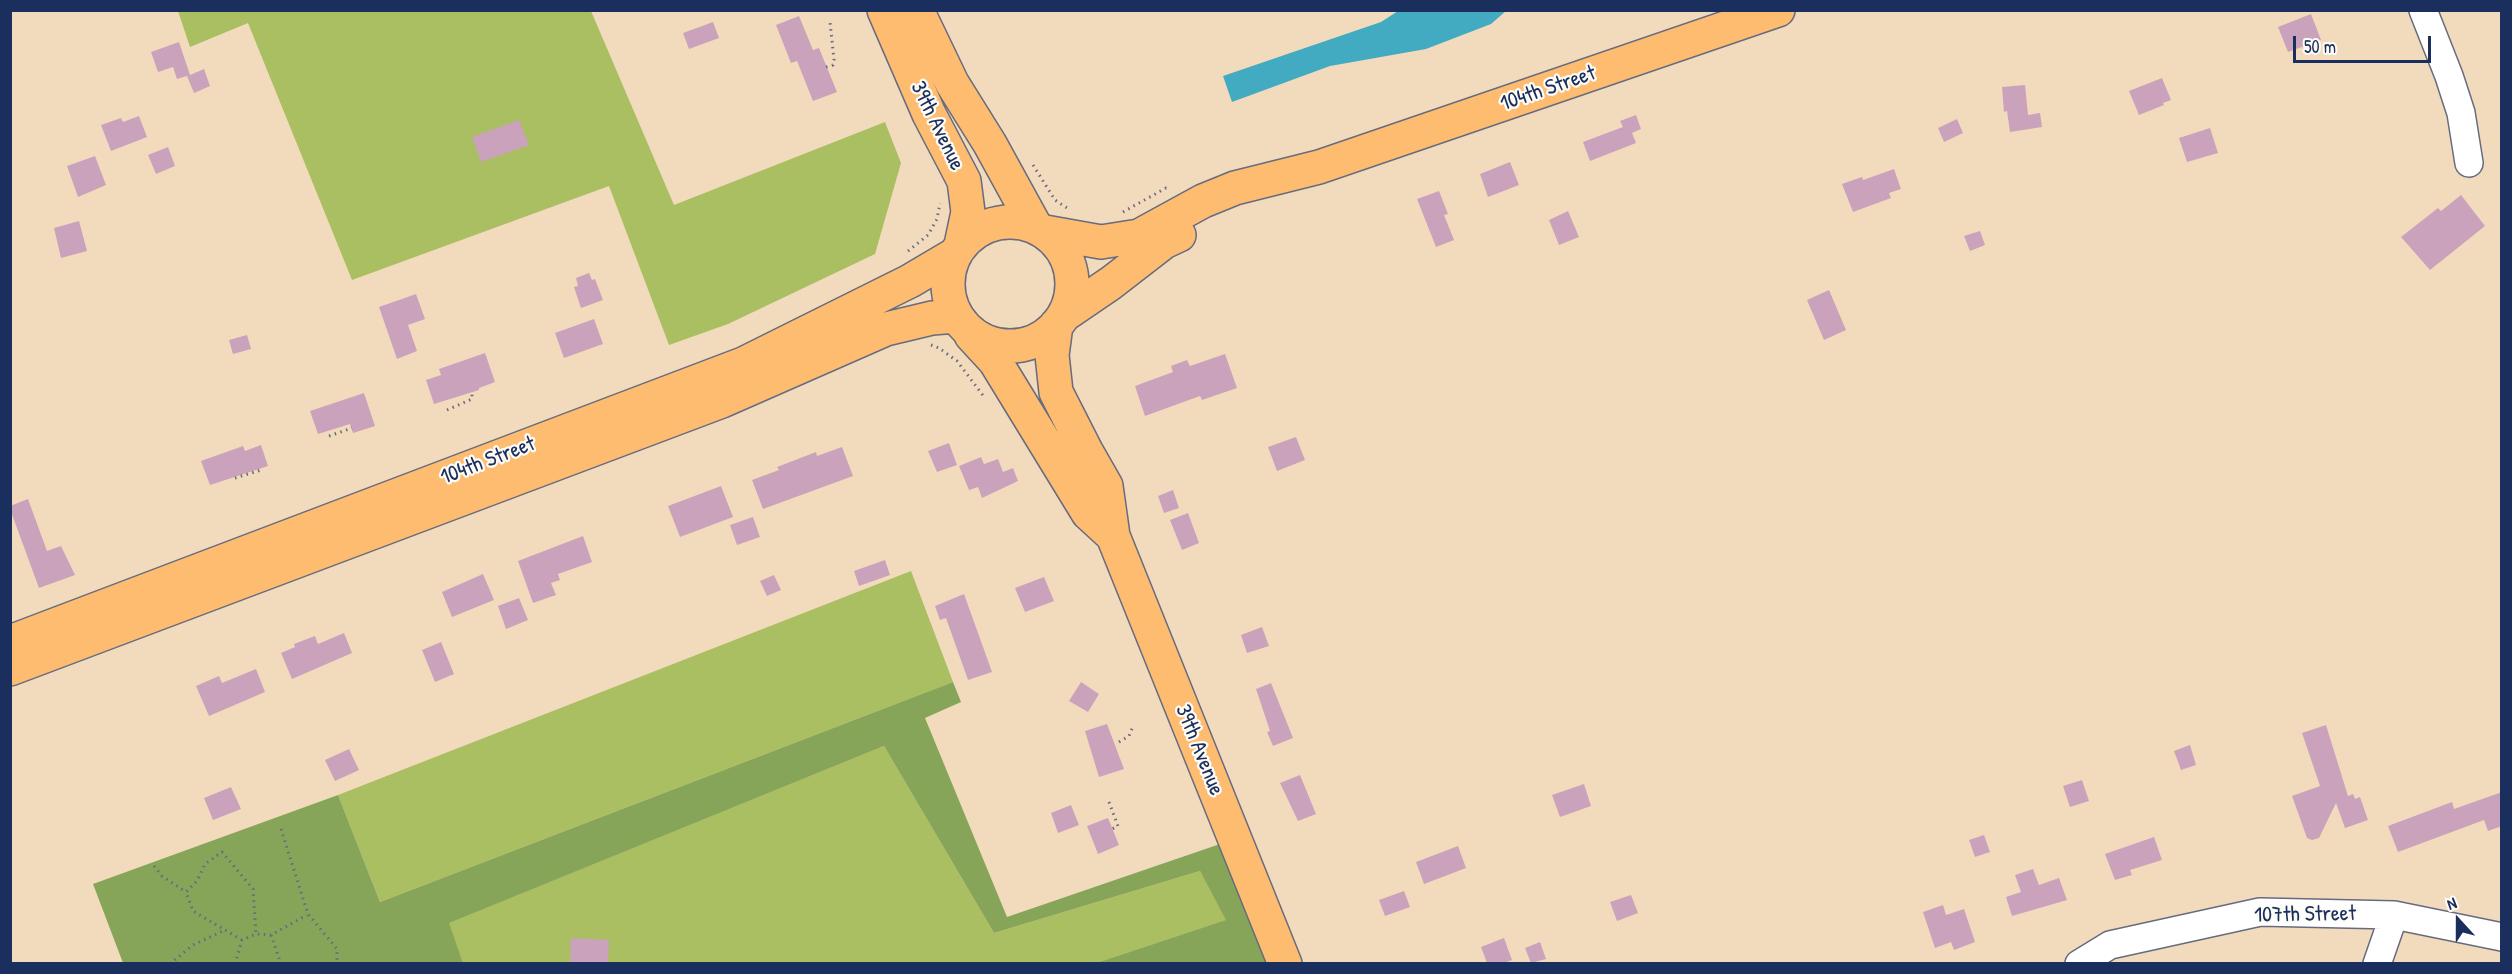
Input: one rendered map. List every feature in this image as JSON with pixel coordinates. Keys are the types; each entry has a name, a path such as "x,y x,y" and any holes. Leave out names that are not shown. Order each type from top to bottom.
{"main road":[{"name":"39th Avenue","path":"884,10 929,114 964,181 968,212 958,250"},
{"name":"39th Avenue","path":"917,10 952,83 1040,229"},
{"name":"104th Street","path":"1040,229 1101,242 1139,236 1224,192 1319,167 1778,10"},
{"name":"104th Street","path":"1060,320 1164,242 1319,167"},
{"path":"1015,222 1040,229 1058,245 1068,261 1070,270 1071,297 1060,320 1040,338 1021,345 1000,345 980,339 960,321 949,297 948,275 958,250 976,231 995,223 1015,222"},
{"name":"104th Street","path":"10,642 743,364 910,281 958,250"},
{"name":"104th Street","path":"10,669 722,401 886,329 932,318 960,321"},
{"name":"39th Avenue","path":"1060,320 1053,355 1056,392 1106,486 1113,536 1286,963"},
{"name":"39th Avenue","path":"960,321 995,361 1088,513 1113,536"}],"street":[{"path":"2423,10 2449,76 2460,113 2469,164"},
{"name":"107th Street","path":"2079,963 2110,945 2260,912 2394,915 2502,937"},
{"path":"2377,963 2394,915"}],"path":[{"path":"826,68 833,65 834,60 830,22"},
{"path":"1027,156 1055,200 1074,212"},
{"path":"1121,213 1166,188"},
{"path":"905,253 928,235 938,219 941,198"},
{"path":"929,345 939,348 957,362 987,399"},
{"path":"447,410 472,399 472,393"},
{"path":"329,436 352,428"},
{"path":"235,478 261,470"},
{"path":"1119,742 1129,736 1133,726"},
{"path":"1108,802 1118,826 1112,830"},
{"path":"281,829 308,914 337,949 336,963"},
{"path":"186,892 197,880 205,864 222,852 254,889 256,934"},
{"path":"154,866 162,876 186,892 193,911 242,940"},
{"path":"235,963 242,940 256,934 271,935 308,914"},
{"path":"170,963 193,945 225,930"},
{"path":"271,935 281,963"}],"green space":[{"path":"178,11 591,11 674,205 885,122 901,163 875,254 728,324 669,345 609,186 352,280 248,23 190,47"},
{"path":"911,571 953,682 380,902 338,795"},
{"path":"953,682 961,702 925,718 1007,917 1220,844 1285,963 1097,963 1226,920 1200,871 994,933 884,746 449,923 463,963 123,963 93,884 338,795 380,902"},
{"path":"884,746 994,933 1200,871 1227,920 1097,964 463,963 448,923"}],"water":[{"path":"1398,11 1506,11 1491,24 1426,49 1330,66 1232,102 1223,76 1381,22"}],"building":[{"path":"2311,14 2321,40 2288,52 2278,27"},
{"path":"799,16 813,50 819,48 837,92 813,101 797,61 791,63 776,25"},
{"path":"713,22 719,38 689,49 683,33"},
{"path":"179,42 190,75 204,69 210,86 194,93 187,76 177,79 173,67 158,72 151,52"},
{"path":"2162,78 2171,100 2139,115 2129,91"},
{"path":"2025,85 2028,115 2040,113 2042,127 2010,132 2007,111 2004,112 2002,87"},
{"path":"1636,115 1641,129 1632,133 1636,143 1590,161 1583,142 1623,127 1620,121"},
{"path":"139,116 147,137 111,151 101,125 121,118 123,122"},
{"path":"1957,119 1963,133 1944,142 1938,128"},
{"path":"519,120 529,145 481,162 472,137"},
{"path":"2210,128 2218,153 2187,162 2179,138"},
{"path":"168,147 175,166 156,174 148,155"},
{"path":"95,156 106,185 78,197 67,166"},
{"path":"1510,162 1519,185 1488,197 1480,174"},
{"path":"1894,169 1901,189 1889,193 1891,198 1853,212 1842,184 1862,177 1863,180"},
{"path":"1439,191 1448,214 1444,215 1454,240 1436,247 1417,199"},
{"path":"2461,195 2485,226 2430,270 2401,237 2438,208 2441,211"},
{"path":"1568,211 1579,237 1559,245 1549,220"},
{"path":"79,221 87,251 61,258 54,228"},
{"path":"1980,231 1985,245 1970,251 1964,236"},
{"path":"589,273 592,280 595,279 603,300 581,308 574,287 578,286 576,278"},
{"path":"1829,290 1846,330 1824,340 1807,300"},
{"path":"416,294 425,319 408,325 417,351 397,359 379,307"},
{"path":"594,319 603,344 564,358 555,333"},
{"path":"247,335 251,349 233,354 229,340"},
{"path":"485,353 495,382 479,390 434,404 426,380 441,375 439,369"},
{"path":"1225,354 1237,388 1202,400 1200,396 1145,416 1135,386 1173,372 1171,366 1187,360 1190,366"},
{"path":"364,393 375,426 353,433 350,424 318,434 310,411"},
{"path":"1296,437 1305,460 1277,471 1268,447"},
{"path":"949,443 957,465 937,472 928,451"},
{"path":"261,445 268,466 210,485 201,461 243,446 245,451"},
{"path":"842,447 853,476 763,509 752,480 779,470 777,467 816,452 817,456"},
{"path":"981,457 984,464 998,459 1003,472 1013,468 1018,481 982,498 978,487 969,490 959,466"},
{"path":"721,486 733,517 680,537 668,506"},
{"path":"1173,490 1179,508 1164,513 1158,496"},
{"path":"28,499 47,551 61,546 75,575 39,588 10,509 10,506"},
{"path":"1188,513 1199,543 1182,550 1170,520"},
{"path":"753,517 760,537 737,545 730,525"},
{"path":"583,536 592,562 558,574 560,580 551,583 556,595 533,603 518,561"},
{"path":"885,560 890,575 859,586 854,571"},
{"path":"483,574 494,600 452,617 442,592"},
{"path":"774,575 781,590 767,596 760,581"},
{"path":"1044,577 1054,601 1025,612 1015,588"},
{"path":"964,594 992,672 968,680 946,618 940,620 935,606"},
{"path":"519,598 528,620 506,629 498,606"},
{"path":"1262,627 1269,646 1247,653 1241,635"},
{"path":"344,633 352,653 292,679 281,653 295,647 294,644 315,636 318,644"},
{"path":"441,642 454,674 435,682 422,650"},
{"path":"256,669 265,692 209,716 196,686 219,676 222,683"},
{"path":"1081,682 1099,694 1088,712 1069,701"},
{"path":"1271,683 1293,738 1273,746 1256,689"},
{"path":"1107,724 1124,769 1099,777 1085,731"},
{"path":"2326,725 2348,796 2353,794 2355,799 2360,797 2368,820 2345,828 2336,803 2319,838 2312,840 2307,838 2292,796 2320,786 2302,733"},
{"path":"2190,745 2196,765 2181,770 2174,751"},
{"path":"349,749 359,770 335,781 325,760"},
{"path":"1300,775 1316,814 1298,821 1280,783"},
{"path":"2082,780 2089,801 2070,807 2063,786"},
{"path":"1584,784 1591,806 1560,817 1552,795"},
{"path":"231,787 241,809 213,820 204,798"},
{"path":"2502,792 2502,826 2488,831 2484,820 2398,852 2388,826 2452,802 2454,809"},
{"path":"1071,805 1079,825 1058,833 1051,813"},
{"path":"1108,818 1119,845 1098,854 1087,826"},
{"path":"1984,835 1990,852 1975,857 1969,840"},
{"path":"2154,837 2162,860 2130,870 2132,875 2115,880 2105,854"},
{"path":"1458,846 1466,868 1424,884 1416,862"},
{"path":"2033,869 2039,885 2059,878 2067,900 2012,916 2006,897 2021,892 2015,875"},
{"path":"1404,891 1410,907 1385,916 1379,900"},
{"path":"1631,895 1638,913 1617,921 1610,902"},
{"path":"1943,905 1946,915 1964,909 1975,942 1954,950 1951,942 1935,948 1923,912"},
{"path":"571,938 609,940 608,963 570,963"},
{"path":"1504,938 1512,960 1504,963 1487,963 1481,947"},
{"path":"1540,942 1546,959 1531,963 1525,948"}]}
